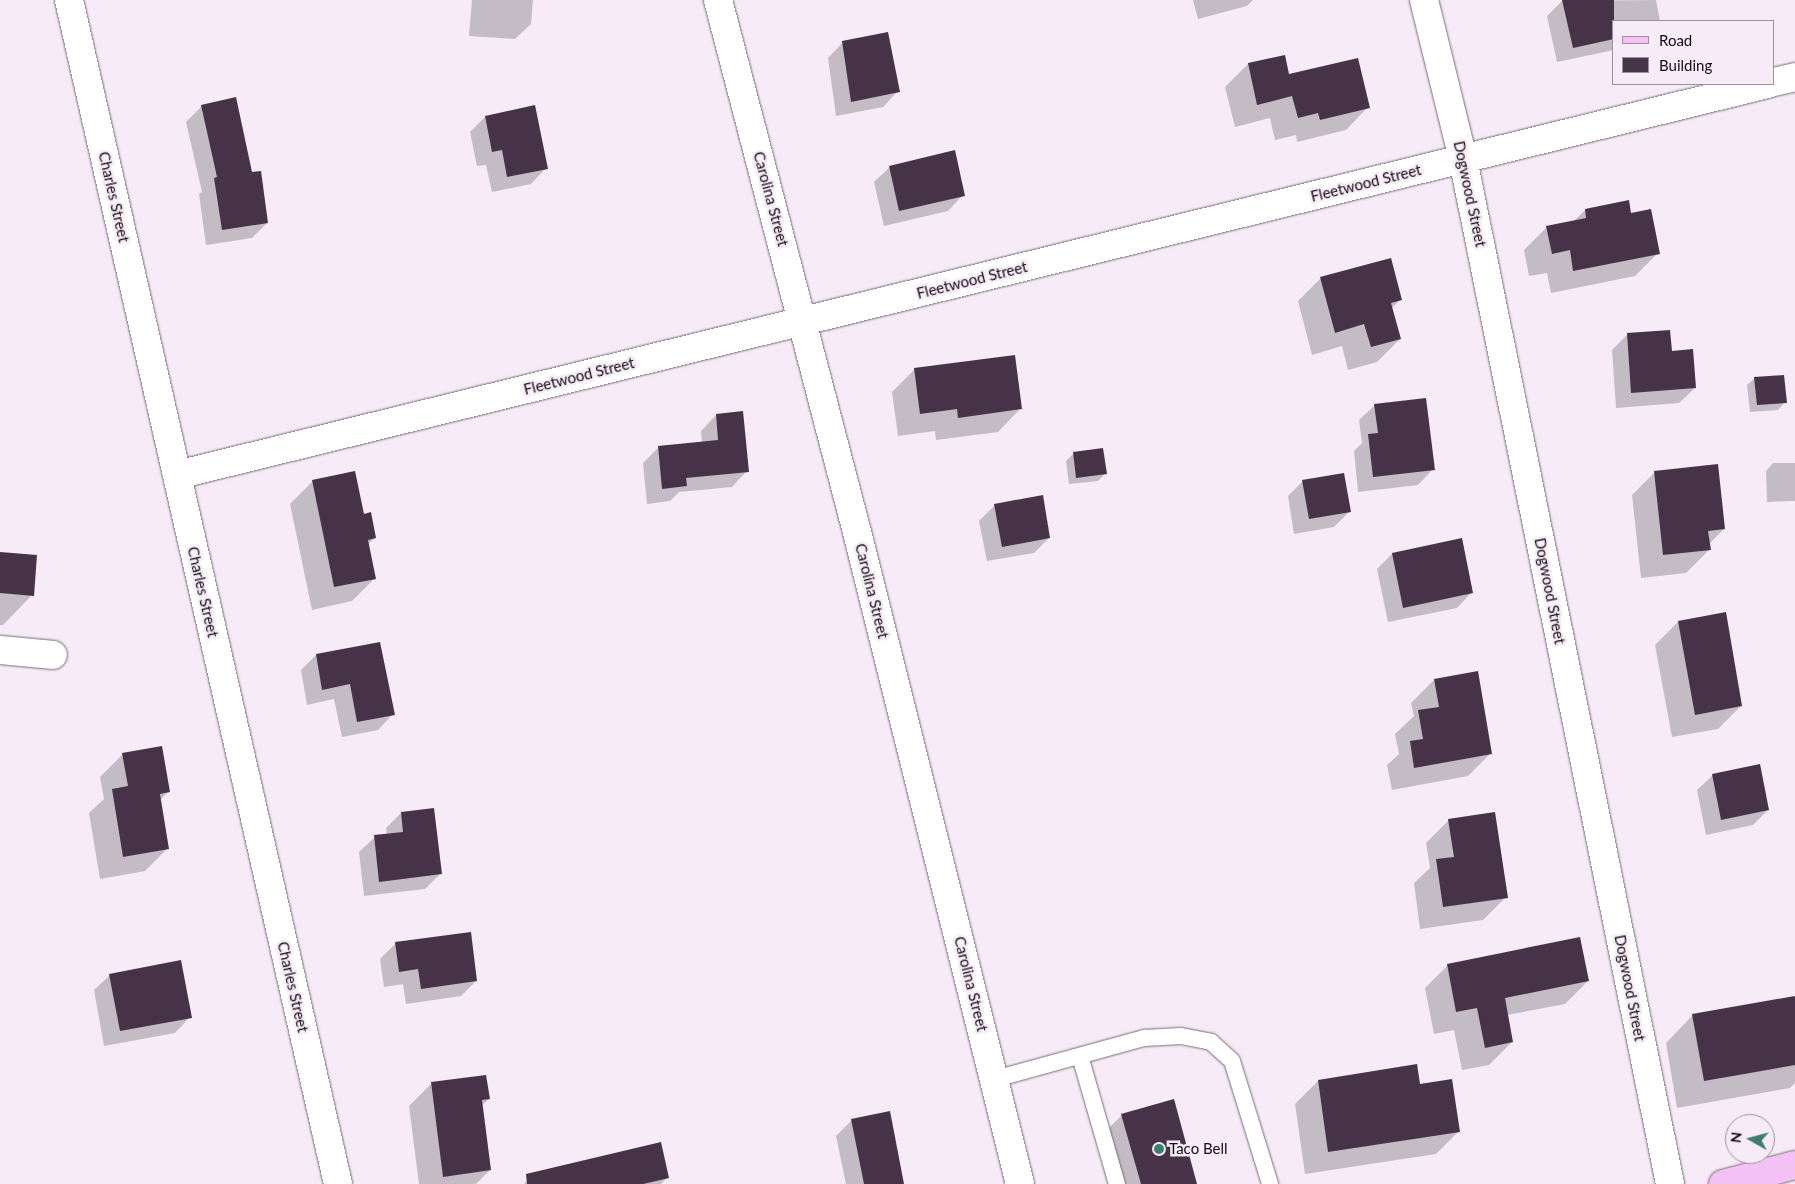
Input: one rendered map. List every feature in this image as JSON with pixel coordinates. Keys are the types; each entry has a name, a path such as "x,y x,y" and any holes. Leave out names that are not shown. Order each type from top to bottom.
{"main road":[{"path":"1723,1184 1795,1165"}],"street":[{"name":"Charles Street","path":"69,0 338,1184"},
{"name":"Carolina Street","path":"718,0 803,321 1020,1184"},
{"name":"Dogwood Street","path":"1424,0 1463,159 1670,1184"},
{"path":"1775,82 1795,77"},
{"name":"Fleetwood Street","path":"177,475 1764,85"},
{"path":"0,650 53,655"}],"lane":[{"path":"995,1079 1144,1038 1181,1036 1211,1042 1232,1061 1270,1184"},
{"path":"1080,1056 1116,1184"}],"building":[{"path":"1562,0 1614,0 1612,39 1573,48"},
{"path":"888,32 900,92 851,102 842,41"},
{"path":"1285,55 1289,74 1358,58 1370,108 1320,120 1318,113 1298,118 1292,96 1257,105 1248,63"},
{"path":"236,97 252,172 261,171 268,223 222,230 214,178 217,177 201,105"},
{"path":"535,105 548,169 507,177 502,150 492,152 485,116"},
{"path":"955,150 965,196 899,211 889,166"},
{"path":"1629,200 1631,213 1651,209 1660,254 1573,271 1570,250 1552,254 1546,226 1586,218 1585,209"},
{"path":"1391,258 1402,300 1391,303 1401,339 1371,347 1364,324 1335,333 1320,277"},
{"path":"1670,330 1672,351 1693,349 1696,388 1631,393 1627,333"},
{"path":"1015,355 1022,409 958,418 957,409 920,414 914,368"},
{"path":"1784,375 1787,403 1757,405 1754,377"},
{"path":"1426,398 1435,470 1373,477 1368,434 1378,433 1374,404"},
{"path":"743,411 749,472 686,478 687,486 662,489 658,446 718,440 716,414"},
{"path":"1103,448 1107,474 1076,478 1073,452"},
{"path":"1718,464 1725,529 1708,531 1711,550 1663,555 1654,471"},
{"path":"355,471 364,514 371,512 376,538 368,540 376,579 334,587 312,480"},
{"path":"1344,473 1351,512 1309,519 1302,480"},
{"path":"1043,495 1050,538 1002,547 994,504"},
{"path":"1462,538 1473,593 1403,608 1392,553"},
{"path":"0,552 37,555 34,596 0,593"},
{"path":"1726,612 1742,706 1695,715 1678,621"},
{"path":"380,642 395,715 357,722 350,684 322,690 316,654"},
{"path":"1478,671 1492,754 1414,768 1410,741 1423,739 1418,710 1439,707 1434,679"},
{"path":"162,746 170,792 160,794 169,849 123,857 112,789 128,786 122,753"},
{"path":"1760,764 1769,810 1721,820 1712,774"},
{"path":"434,808 442,874 379,882 374,835 403,832 401,812"},
{"path":"1495,812 1508,898 1443,907 1436,859 1454,857 1448,819"},
{"path":"471,932 477,981 421,989 418,969 399,972 395,942"},
{"path":"1580,937 1589,981 1505,998 1513,1042 1485,1048 1477,1008 1456,1012 1447,964"},
{"path":"181,960 192,1018 120,1031 109,974"},
{"path":"1795,996 1795,1065 1704,1081 1692,1014"},
{"path":"1417,1064 1420,1084 1452,1079 1460,1132 1328,1152 1318,1080"},
{"path":"486,1075 490,1099 482,1100 491,1170 443,1177 431,1082"},
{"name":"Taco Bell","path":"1174,1099 1197,1184 1141,1184 1121,1114"},
{"path":"890,1111 904,1184 864,1184 851,1119"},
{"path":"661,1142 669,1178 643,1184 527,1184 526,1174"}],"place":[{"name":"Taco Bell","path":"1159,1149"}]}
